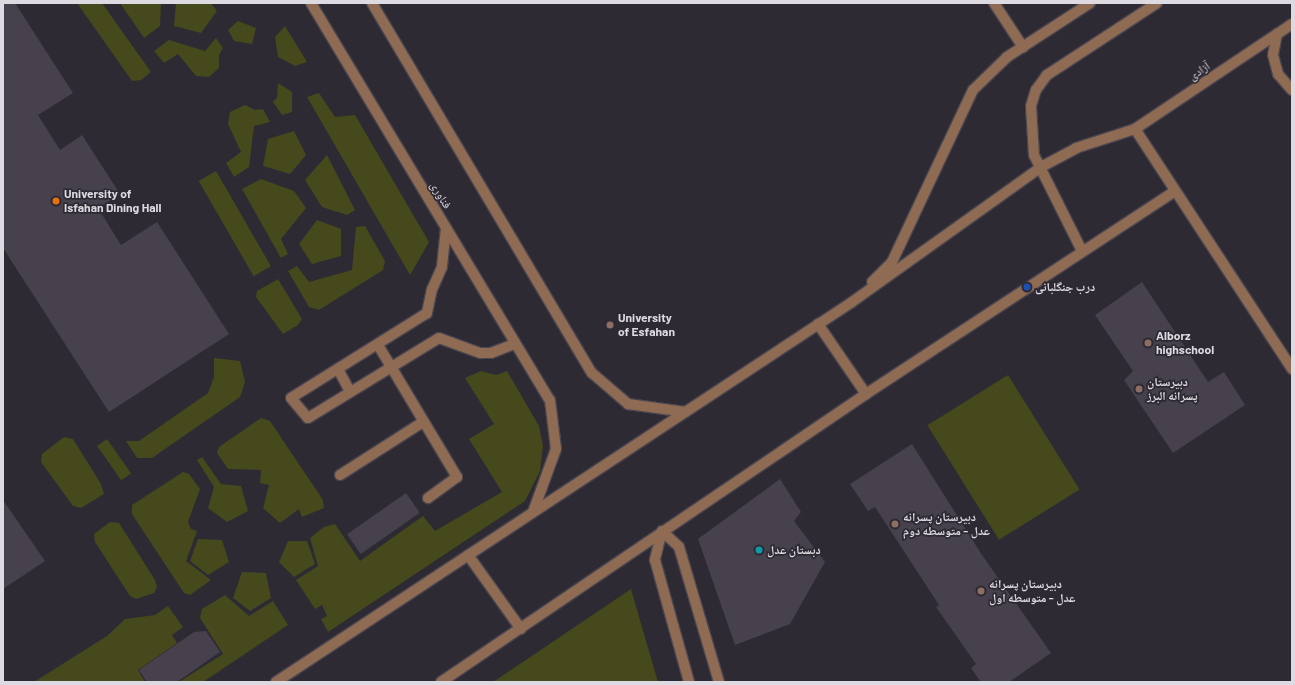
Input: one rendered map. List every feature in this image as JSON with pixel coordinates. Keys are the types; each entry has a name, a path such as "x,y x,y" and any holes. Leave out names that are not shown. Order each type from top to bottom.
{"street":[{"name":"فناوری","path":"311,3 550,400 556,449 533,512"},
{"path":"372,3 592,373 628,404 685,412"},
{"path":"994,3 1023,47"},
{"path":"276,682 852,302 892,262 973,90 1023,47 1075,8 1090,3"},
{"path":"1082,251 1034,155 1031,106 1036,90 1047,75 1157,3"},
{"name":"آزادی","path":"852,302 1041,167 1076,148 1135,129 1292,24"},
{"path":"1278,34 1275,61 1278,74 1292,90"},
{"path":"1135,129 1174,192 1292,369"},
{"path":"441,682 866,394 1174,192"},
{"path":"446,228 442,267 432,289 427,313 291,398 308,418 439,338 480,353 491,353 515,344"},
{"path":"818,324 866,394"},
{"path":"378,344 390,368 457,477 428,498"},
{"path":"338,369 350,392"},
{"path":"340,475 423,422"},
{"path":"662,531 655,560 689,682"},
{"path":"662,531 679,547 719,682"},
{"path":"468,555 521,629"}],"green space":[{"path":"77,3 102,3 151,72 141,80 132,81"},
{"path":"120,3 161,3 160,26 144,38"},
{"path":"176,3 211,3 217,11 201,33 174,26"},
{"path":"238,21 256,28 252,44 234,41 228,30"},
{"path":"285,26 307,62 295,66 278,57 275,37"},
{"path":"216,38 223,48 219,55 219,68 209,77 196,76 178,54 164,63 154,51 169,40 205,51"},
{"path":"278,83 292,92 292,112 282,115 273,102 277,98"},
{"path":"319,93 335,117 355,115 429,242 410,275 307,97"},
{"path":"245,105 255,110 263,109 270,122 254,126 249,167 234,177 226,163 241,152 228,124 230,112"},
{"path":"294,131 306,155 290,174 263,166 268,139"},
{"path":"327,155 355,210 347,215 322,207 305,180"},
{"path":"216,171 271,266 254,276 199,181"},
{"path":"261,179 294,191 306,208 281,239 288,254 281,258 242,189"},
{"path":"317,220 341,229 341,256 312,264 299,244"},
{"path":"365,226 385,261 383,270 319,310 309,307 288,271 297,266 309,282 352,270 356,227"},
{"path":"278,279 302,319 298,325 283,334 256,297 257,291"},
{"path":"214,358 240,361 245,382 240,397 152,458 137,458 126,441 139,441 208,393 214,377"},
{"path":"481,371 496,375 507,371 539,426 543,446 540,471 525,501 328,632 321,619 327,616 322,605 315,609 296,580 318,566 310,538 324,527 335,524 360,561 423,516 435,531 502,492 469,439 494,424 465,378"},
{"path":"1008,375 1080,489 999,540 927,425"},
{"path":"261,418 270,421 323,500 324,508 302,517 299,509 280,523 263,508 269,485 260,483 261,470 228,469 217,453 219,447"},
{"path":"64,437 73,439 101,484 104,494 81,508 73,506 41,462 42,454"},
{"path":"107,439 131,473 121,480 97,446"},
{"path":"202,457 221,484 241,486 248,511 227,522 208,508 214,487 197,460"},
{"path":"183,472 189,474 200,489 188,522 191,529 197,531 186,561 211,580 190,595 184,593 132,514 132,505"},
{"path":"110,522 119,523 155,580 157,587 154,593 136,599 130,596 95,542 94,534"},
{"path":"198,539 222,540 229,562 208,575 190,561"},
{"path":"288,541 307,541 315,564 294,577 279,562"},
{"path":"242,572 266,573 271,598 250,611 233,598"},
{"path":"631,589 658,682 493,682"},
{"path":"225,595 249,616 273,601 288,625 203,682 179,682 223,654 200,618 202,609"},
{"path":"168,606 183,627 172,635 177,643 138,670 145,682 34,682 107,636 125,619 155,615"}],"building":[{"name":"University of Isfahan Dining Hall","path":"3,3 15,3 73,93 38,115 60,150 82,135 120,194 98,208 121,245 157,222 229,334 109,412 3,248"},
{"name":"Alborz highschool","path":"1142,282 1208,382 1224,372 1245,405 1173,453 1124,380 1133,371 1095,315"},
{"path":"912,444 982,555 1051,653 1009,682 981,682 971,668 976,664 936,607 939,605 875,507 868,511 850,484"},
{"name":"دبستان عدل","path":"780,479 801,512 794,521 825,562 790,624 735,645 698,539"},
{"path":"406,493 420,513 361,554 347,534"},
{"path":"3,500 45,561 3,589"},
{"path":"206,631 220,652 177,682 147,682 139,670 194,632"}],"place":[{"name":"University of Isfahan Dining Hall","path":"56,201"},
{"name":"درب جنگلبانی","path":"1027,287"},
{"name":"University of Esfahan","path":"610,325"},
{"name":"Alborz highschool","path":"1148,343"},
{"name":"دبیرستان پسرانه البرز","path":"1139,389"},
{"name":"دبیرستان پسرانه عدل - متوسطه دوم","path":"895,524"},
{"name":"دبستان عدل","path":"759,550"},
{"name":"دبیرستان پسرانه عدل - متوسطه اول","path":"981,591"}]}
